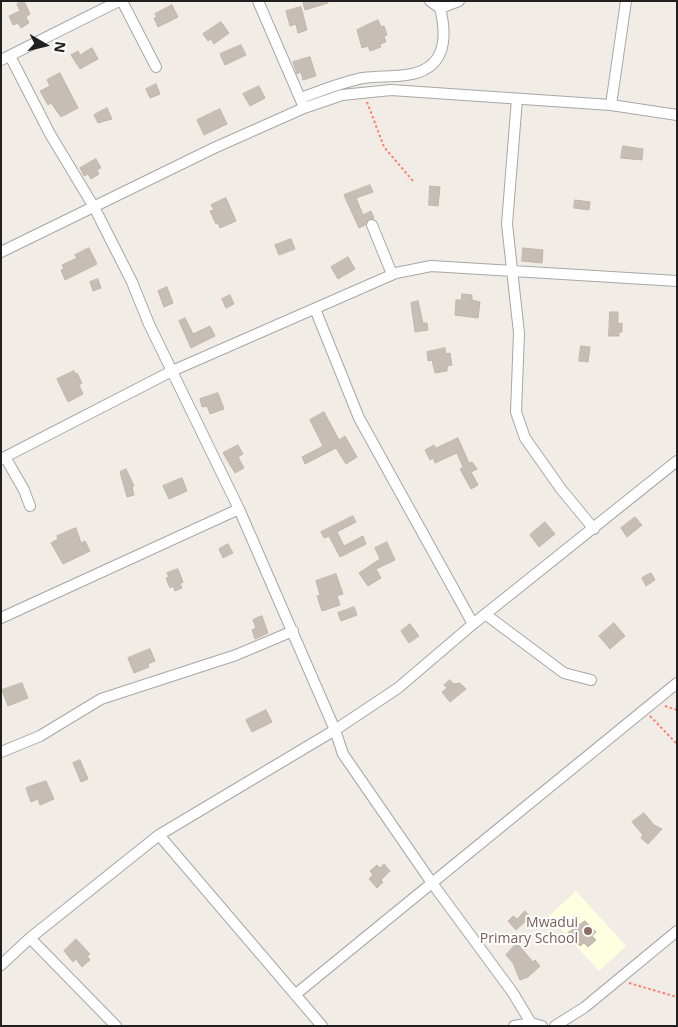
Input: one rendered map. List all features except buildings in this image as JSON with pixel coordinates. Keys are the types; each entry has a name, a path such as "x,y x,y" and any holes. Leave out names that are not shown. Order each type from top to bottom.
{"street":[{"path":"156,67 121,1 6,58 94,207 239,509 293,631 344,754 432,883 513,993 531,1023"},
{"path":"258,1 302,103"},
{"path":"1,252 302,103 363,78 418,73 436,62 442,49 444,29 440,8 430,1"},
{"path":"440,8 459,1"},
{"path":"611,105 626,1"},
{"path":"302,103 361,92 391,90 611,105 677,115"},
{"path":"517,99 507,224 519,333 516,405 520,427 540,461 594,529"},
{"path":"372,225 392,274"},
{"path":"30,506 24,490 3,458 172,371 392,274 431,266 513,273 617,275 677,281"},
{"path":"315,309 359,418 473,624"},
{"path":"1,965 30,938 159,835 335,730 398,688 485,614 675,465"},
{"path":"1,618 239,509"},
{"path":"485,614 564,673 591,680"},
{"path":"1,752 24,745 101,699 236,655 293,631"},
{"path":"296,994 562,775 645,712 677,683"},
{"path":"159,835 322,1026"},
{"path":"555,1026 585,1007 677,931"},
{"path":"30,938 116,1026"},
{"path":"514,1026 531,1023 542,1026"}],"path":[{"path":"361,92 384,147 413,181"},
{"path":"656,702 677,710"},
{"path":"645,712 677,744"},
{"path":"618,980 677,997"}],"shaded area":[{"name":"Mwadui Primary School","path":"576,891 626,946 599,971 549,916"}],"place":[{"name":"Mwadui Primary School","path":"588,931"}]}
